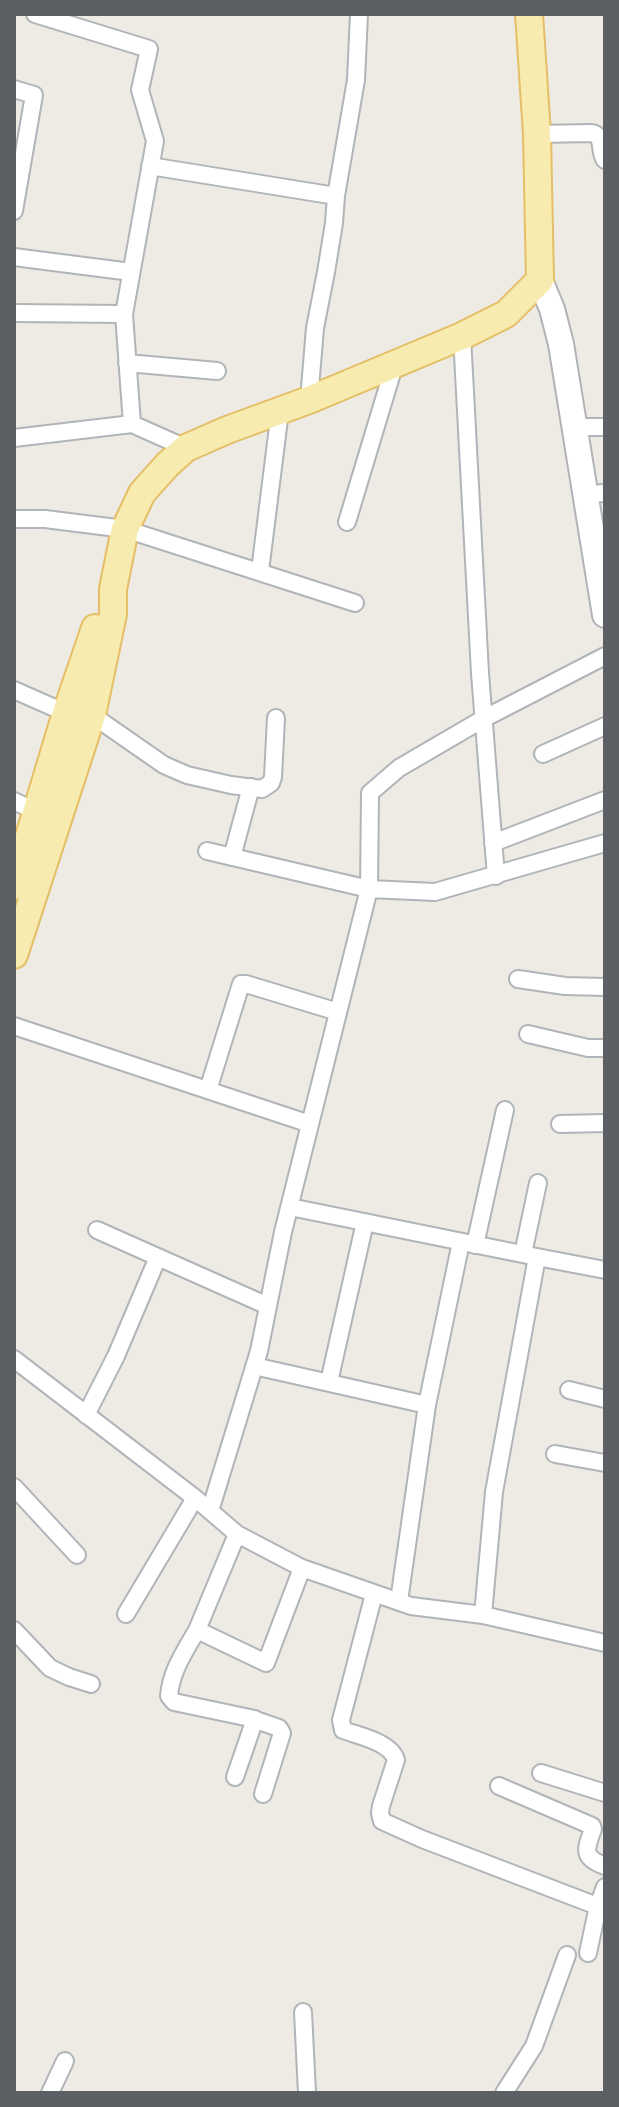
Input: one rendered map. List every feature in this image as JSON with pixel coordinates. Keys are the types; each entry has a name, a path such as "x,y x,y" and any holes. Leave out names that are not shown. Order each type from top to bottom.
{"main road":[{"path":"529,14 537,134 540,280 552,309 575,427 595,493 595,565 605,615"},
{"path":"14,955 79,714 113,614 113,589 125,529 142,493 186,448 462,336 506,314 540,280"},
{"path":"14,886 26,807 79,714"}],"street":[{"path":"35,14 149,49 140,90 155,141 124,314 132,424"},
{"path":"309,400 315,328 356,80 359,14"},
{"path":"14,89 34,95 14,211"},
{"path":"537,134 597,134 605,160"},
{"path":"150,166 336,196"},
{"path":"14,257 131,272"},
{"path":"14,313 124,314"},
{"path":"462,336 483,719 496,876"},
{"path":"127,363 217,371"},
{"path":"347,522 395,363"},
{"path":"260,571 280,411"},
{"path":"14,438 132,424 186,448"},
{"path":"575,427 605,427"},
{"path":"14,519 45,519 125,529 355,603"},
{"path":"210,1511 259,1351 290,1207 369,889 370,793 399,768 483,719 605,656"},
{"path":"14,690 79,714 164,765 187,775 262,789 271,783 276,718"},
{"path":"543,754 605,726"},
{"path":"232,857 251,787"},
{"path":"493,843 605,800"},
{"path":"207,851 369,889 435,892 605,843"},
{"path":"518,979 565,986 605,987"},
{"path":"208,1090 241,984 338,1012"},
{"path":"14,1026 310,1124"},
{"path":"528,1034 588,1048 605,1048"},
{"path":"399,1601 427,1405 505,1110"},
{"path":"560,1124 605,1123"},
{"path":"483,1615 494,1492 538,1183"},
{"path":"290,1207 605,1270"},
{"path":"329,1382 365,1222"},
{"path":"97,1230 268,1306"},
{"path":"86,1415 116,1356 158,1257"},
{"path":"14,1359 237,1534 302,1568 411,1606 483,1615 605,1643"},
{"path":"254,1366 427,1405"},
{"path":"569,1390 605,1399"},
{"path":"555,1454 605,1463"},
{"path":"14,1487 77,1555"},
{"path":"126,1614 195,1498"},
{"path":"237,1534 197,1630 175,1669 169,1696 174,1702 255,1719 279,1728 282,1733 263,1794"},
{"path":"197,1630 266,1663 302,1568"},
{"path":"374,1594 341,1720 343,1730 388,1748 395,1755 381,1806 382,1821 602,1908"},
{"path":"14,1630 50,1668 91,1684"},
{"path":"235,1777 255,1719"},
{"path":"541,1773 605,1793"},
{"path":"499,1786 592,1826 586,1851 592,1861 605,1866"},
{"path":"588,1953 605,1887"},
{"path":"504,2093 534,2046 567,1955"},
{"path":"303,2012 307,2093"},
{"path":"50,2093 65,2061"}]}
